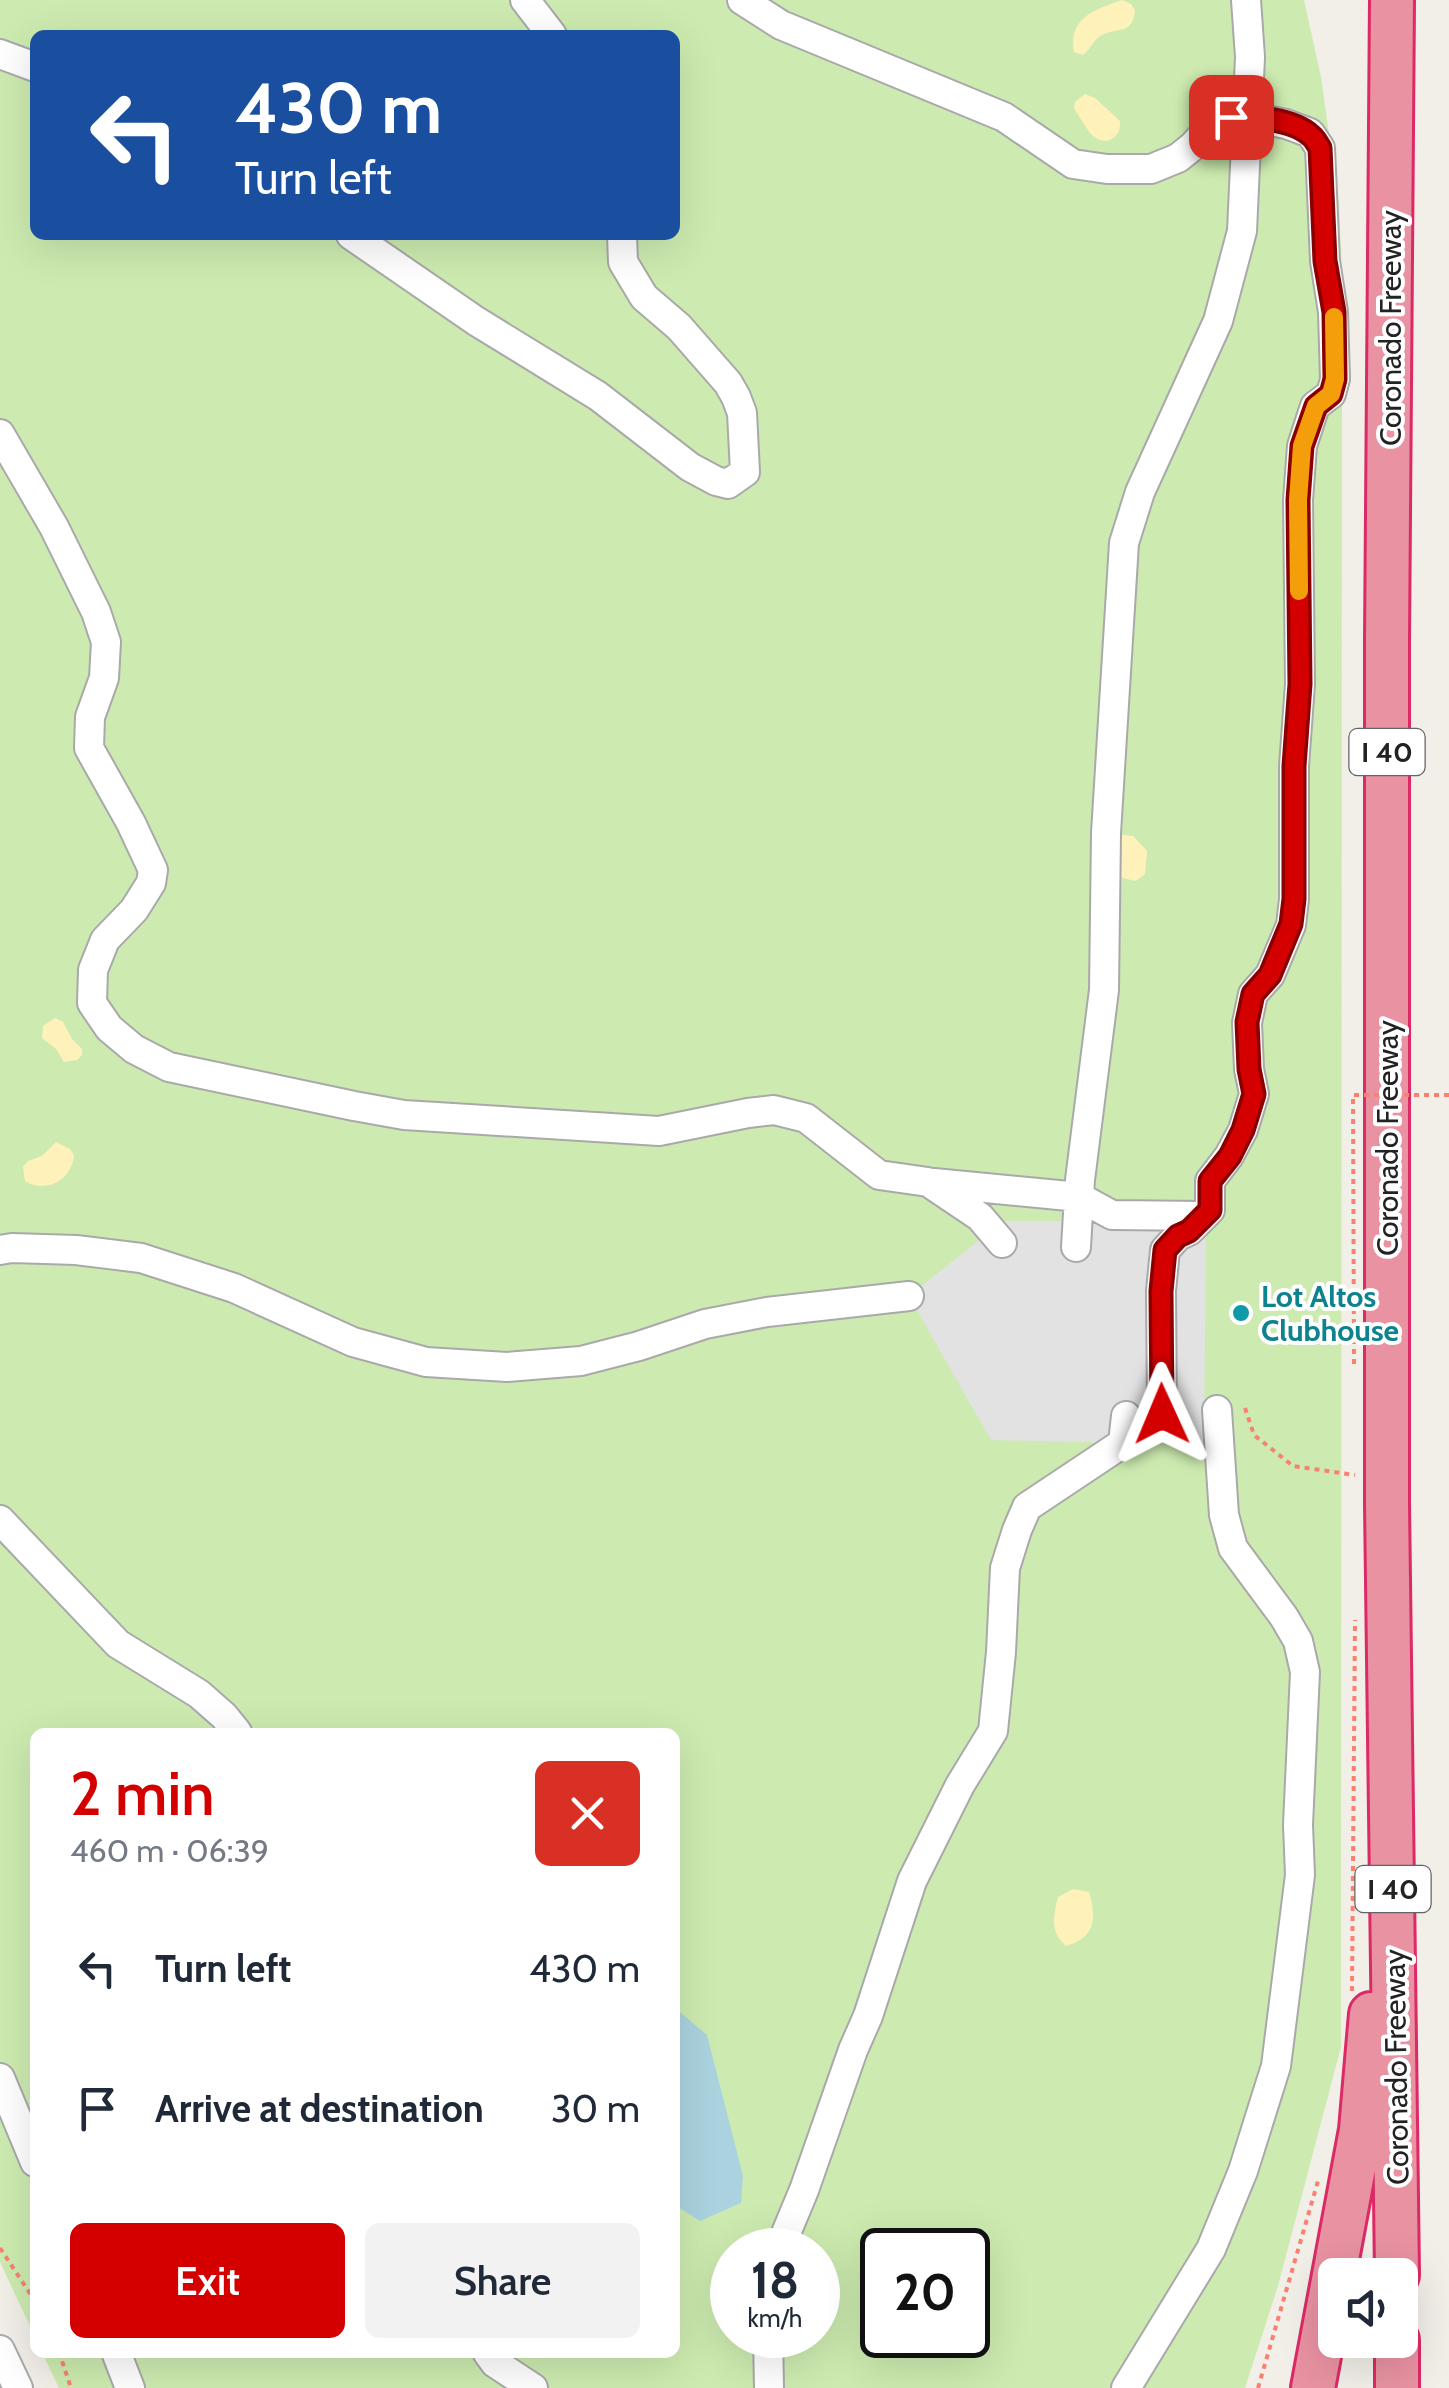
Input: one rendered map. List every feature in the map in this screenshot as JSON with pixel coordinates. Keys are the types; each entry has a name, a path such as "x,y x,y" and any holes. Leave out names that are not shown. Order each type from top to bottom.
{"highway":[{"name":"Coronado Freeway","path":"1392,0 1386,1504 1398,2258"},
{"path":"1313,2388 1361,2130 1372,2002 1386,1504"},
{"path":"1397,2358 1397,2388"}],"street":[{"path":"525,0 548,30"},
{"path":"742,0 795,32 1004,117 1074,164 1151,169 1178,158 1212,124 1231,117 1247,116 1286,124 1310,133 1320,148 1325,261 1334,312 1335,379 1331,394 1316,406 1302,446 1298,500 1300,684 1294,766 1296,862 1291,924 1270,975 1253,994 1247,1022 1254,1094 1243,1130 1230,1156 1210,1181 1210,1210 1165,1250 1161,1291 1162,1414"},
{"path":"1076,1247 1104,990 1106,833 1124,543 1140,492 1218,321 1242,231 1250,57 1246,0"},
{"path":"0,54 30,65"},
{"path":"358,240 476,321 598,396 690,467 716,482 728,484 745,472 742,413 736,397 679,327 644,297 623,262 622,240"},
{"path":"0,434 54,527 96,612 106,642 104,678 90,717 89,748 153,870 151,884 134,910 105,940 92,970 92,1003 109,1028 134,1050 169,1067 404,1115 658,1130 774,1110 806,1118 878,1175 1079,1197 1112,1215 1204,1216"},
{"path":"928,1182 980,1217 1002,1243"},
{"path":"0,1250 76,1250 141,1258 234,1288 353,1342 426,1362 507,1368 581,1361 705,1324 767,1312 908,1296"},
{"path":"1126,2388 1211,2249 1243,2171 1276,2066 1300,1876 1298,1825 1305,1672 1298,1641 1233,1548 1224,1516 1231,1409"},
{"path":"788,2228 868,2016 912,1881 960,1785 993,1731 1005,1568 1017,1530 1027,1507 1123,1443 1126,1416"},
{"path":"0,1520 118,1644 199,1694 234,1728"},
{"path":"0,2078 30,2150"},
{"path":"0,2350 18,2388"},
{"path":"118,2358 130,2388"},
{"path":"491,2358 533,2388"},
{"path":"768,2358 769,2388"}],"path":[{"path":"1354,1364 1353,1095 1449,1095"},
{"path":"1231,1409 1254,1435 1293,1466 1354,1475"},
{"path":"1352,1996 1355,1606"},
{"path":"1258,2388 1318,2179"},
{"path":"0,2248 30,2293"},
{"path":"61,2358 71,2388"}],"green space":[{"path":"0,0 1304,0 1321,77 1339,205 1342,278 1341,2047 1278,2286 1245,2388 59,2388 44,2358 680,2358 680,1728 30,1728 30,2326 0,2262"}],"sand":[{"path":"1122,0 1135,10 1127,28 1099,37 1083,55 1074,52 1073,40 1079,23 1093,12"},
{"path":"1085,94 1120,121 1112,139 1103,141 1093,136 1074,108"},
{"path":"1116,836 1133,836 1147,851 1145,874 1136,881 1117,877"},
{"path":"55,1018 63,1022 82,1049 77,1060 64,1062 42,1038 43,1026"},
{"path":"56,1142 74,1155 63,1178 41,1186 25,1181 23,1167"},
{"path":"1073,1889 1089,1892 1093,1919 1083,1938 1066,1946 1055,1930 1055,1911 1058,1897"}],"shaded area":[{"path":"1003,1221 1206,1221 1204,1445 991,1440 909,1296"}],"water":[{"path":"680,2012 707,2035 743,2176 741,2203 700,2221 680,2208"}],"slow traffic":[{"path":"1299,591 1302,446 1316,406 1331,394 1335,379 1334,317"}],"place":[{"name":"Lot Altos Clubhouse","path":"1241,1313"}],"route":[{"path":"1162,1414 1161,1291 1165,1250 1210,1210 1210,1181 1230,1156 1243,1130 1254,1094 1247,1022 1253,994 1270,975 1291,924 1296,862 1294,766 1300,684 1298,500 1302,446 1316,406 1331,394 1335,379 1334,312 1325,261 1320,148 1310,133 1286,124 1247,116 1231,117"}]}
